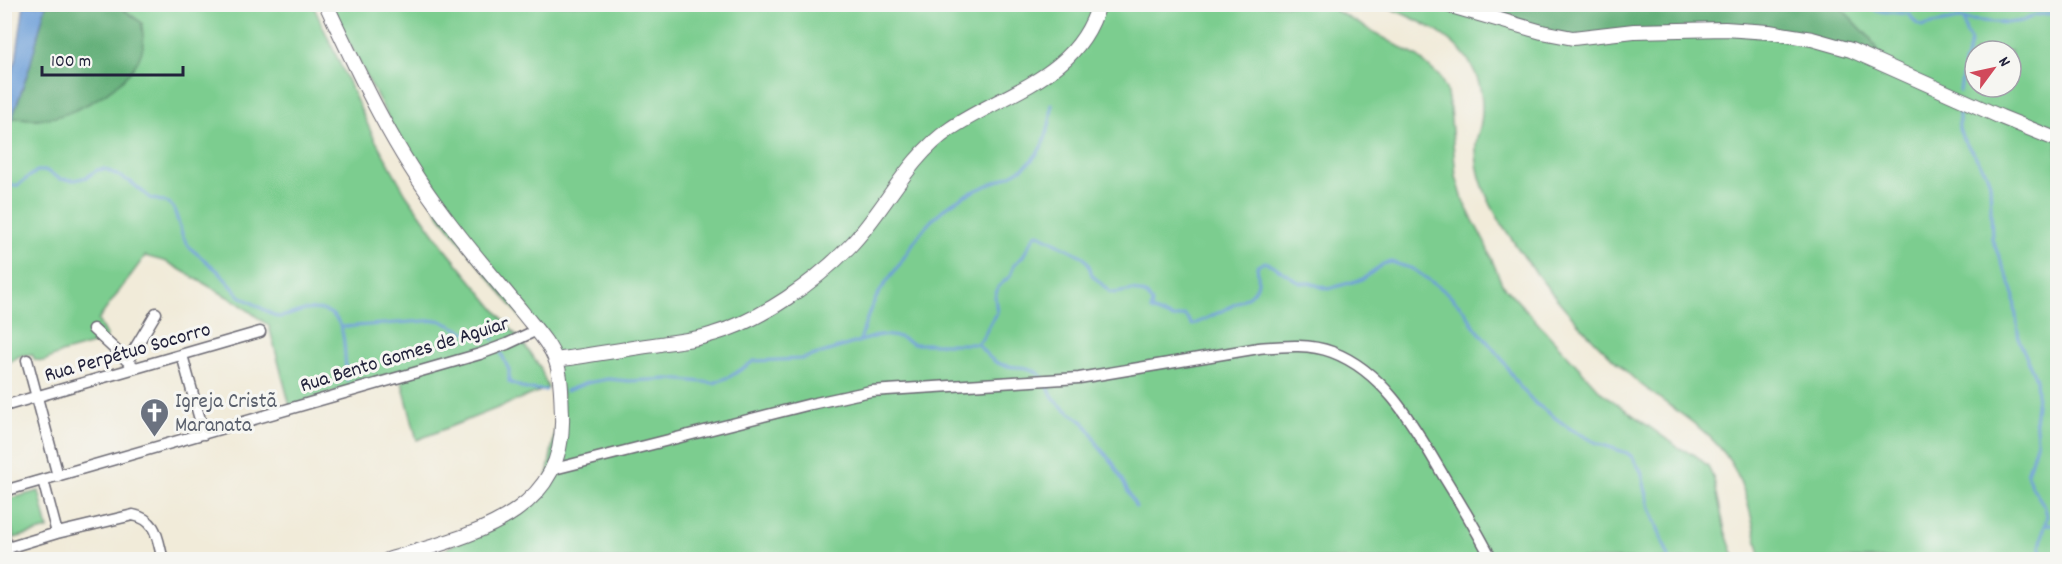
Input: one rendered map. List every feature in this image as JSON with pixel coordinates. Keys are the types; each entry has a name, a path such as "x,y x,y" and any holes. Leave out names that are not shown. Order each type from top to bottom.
{"street":[{"path":"326,4 356,69 412,170 442,214 537,330 556,360 561,384 562,420 559,450 554,469 533,496 505,519 456,539 393,559"},
{"path":"556,360 712,335 754,316 795,292 850,245 912,164 930,146 950,129 1038,81 1072,53 1088,33 1099,4"},
{"path":"1444,4 1573,38 1634,32 1725,29 1769,32 1812,39 1851,50 2058,140"},
{"name":"Rua Perpétuo Socorro","path":"131,364 156,313"},
{"path":"93,329 131,364"},
{"name":"Rua Bento Gomes de Aguiar","path":"4,491 493,350 537,330"},
{"name":"Rua Perpétuo Socorro","path":"4,406 38,397 131,364 182,355 260,332"},
{"path":"554,469 871,391 1079,378 1259,348 1313,347 1347,358 1366,371 1395,399 1436,462 1492,560"},
{"path":"182,355 204,434"},
{"path":"27,360 58,476"},
{"path":"43,480 57,533"},
{"path":"11,560 6,544 133,515 142,517 154,527 163,560"}],"green space":[{"path":"46,5 117,5 142,23 143,46 139,59 131,71 92,102 63,115 50,118 12,118 30,66"},
{"path":"117,5 313,5 372,134 406,194 443,246 525,346 540,367 548,388 417,440 399,371 290,406 269,326 238,303 167,262 145,256 98,320 107,337 100,342 61,353 44,361 35,360 32,354 19,356 5,365 4,139 12,118 37,119 74,110 113,88 142,23"},
{"path":"329,5 1326,5 1418,57 1439,76 1446,89 1450,109 1456,176 1464,203 1485,243 1502,284 1601,392 1708,466 1714,480 1725,531 1735,559 450,559 446,549 545,487 562,393 541,343 440,216"},
{"path":"1383,5 1432,5 1623,29 1870,38 1838,5 2057,5 2057,559 1761,559 1741,483 1736,471 1719,447 1696,425 1642,386 1612,358 1562,304 1516,246 1488,199 1478,170 1476,146 1481,123 1482,102 1475,73 1458,48 1441,34"},
{"path":"1432,5 1838,5 1870,38 1884,61 1840,48 1760,36 1689,29 1577,38"},
{"path":"39,491 48,529 14,538 5,500"}],"water":[{"path":"24,5 46,5 30,66 5,139 5,90 16,60"}],"waterway":[{"path":"1866,4 1877,11 1909,14 1916,23 1922,26 1959,19 2006,23 2023,21 2035,15 2058,11"},
{"path":"1960,91 1964,64 1971,41 1966,33 1964,20"},
{"path":"860,340 878,295 921,233 936,216 955,201 1026,166 1038,152 1047,132 1052,104"},
{"path":"1959,108 1959,129 1963,139 1986,172 1990,183 1992,239 2013,291 2019,340 2036,379 2037,441 2027,474 2045,507 2047,516 2040,547 2050,560"},
{"path":"4,187 18,185 37,171 47,171 60,179 75,180 87,177 97,170 105,169 131,182 150,198 169,203 174,209 183,237 190,248 218,271 240,296 277,317 305,310 331,313 342,330 347,380"},
{"path":"566,391 587,383 608,379 629,381 670,379 714,383 731,376 754,361 802,359 880,335 900,337 913,344 976,344 983,338 997,313 995,297 998,287 1010,276 1014,265 1023,256 1035,235 1039,234 1082,256 1088,263 1092,275 1110,292 1133,290 1147,295 1152,302 1151,310 1173,318 1185,315 1192,325 1251,294 1258,284 1257,266 1265,262 1300,283 1310,283 1328,289 1363,279 1383,264 1391,262 1413,269 1446,292 1465,311 1519,386 1535,403 1569,428 1597,443 1627,453 1632,457 1641,471 1650,508 1670,560"},
{"path":"341,327 439,320 474,336 489,333 494,339"},
{"path":"978,344 997,363 1028,368 1042,377"},
{"path":"501,353 509,370 509,382 526,389 546,390"},
{"path":"1046,383 1061,406 1083,422 1091,432 1099,447 1113,463 1136,507"},
{"path":"2045,524 2058,525"}],"place":[{"name":"Igreja Cristã Maranata","path":"154,438"}]}
